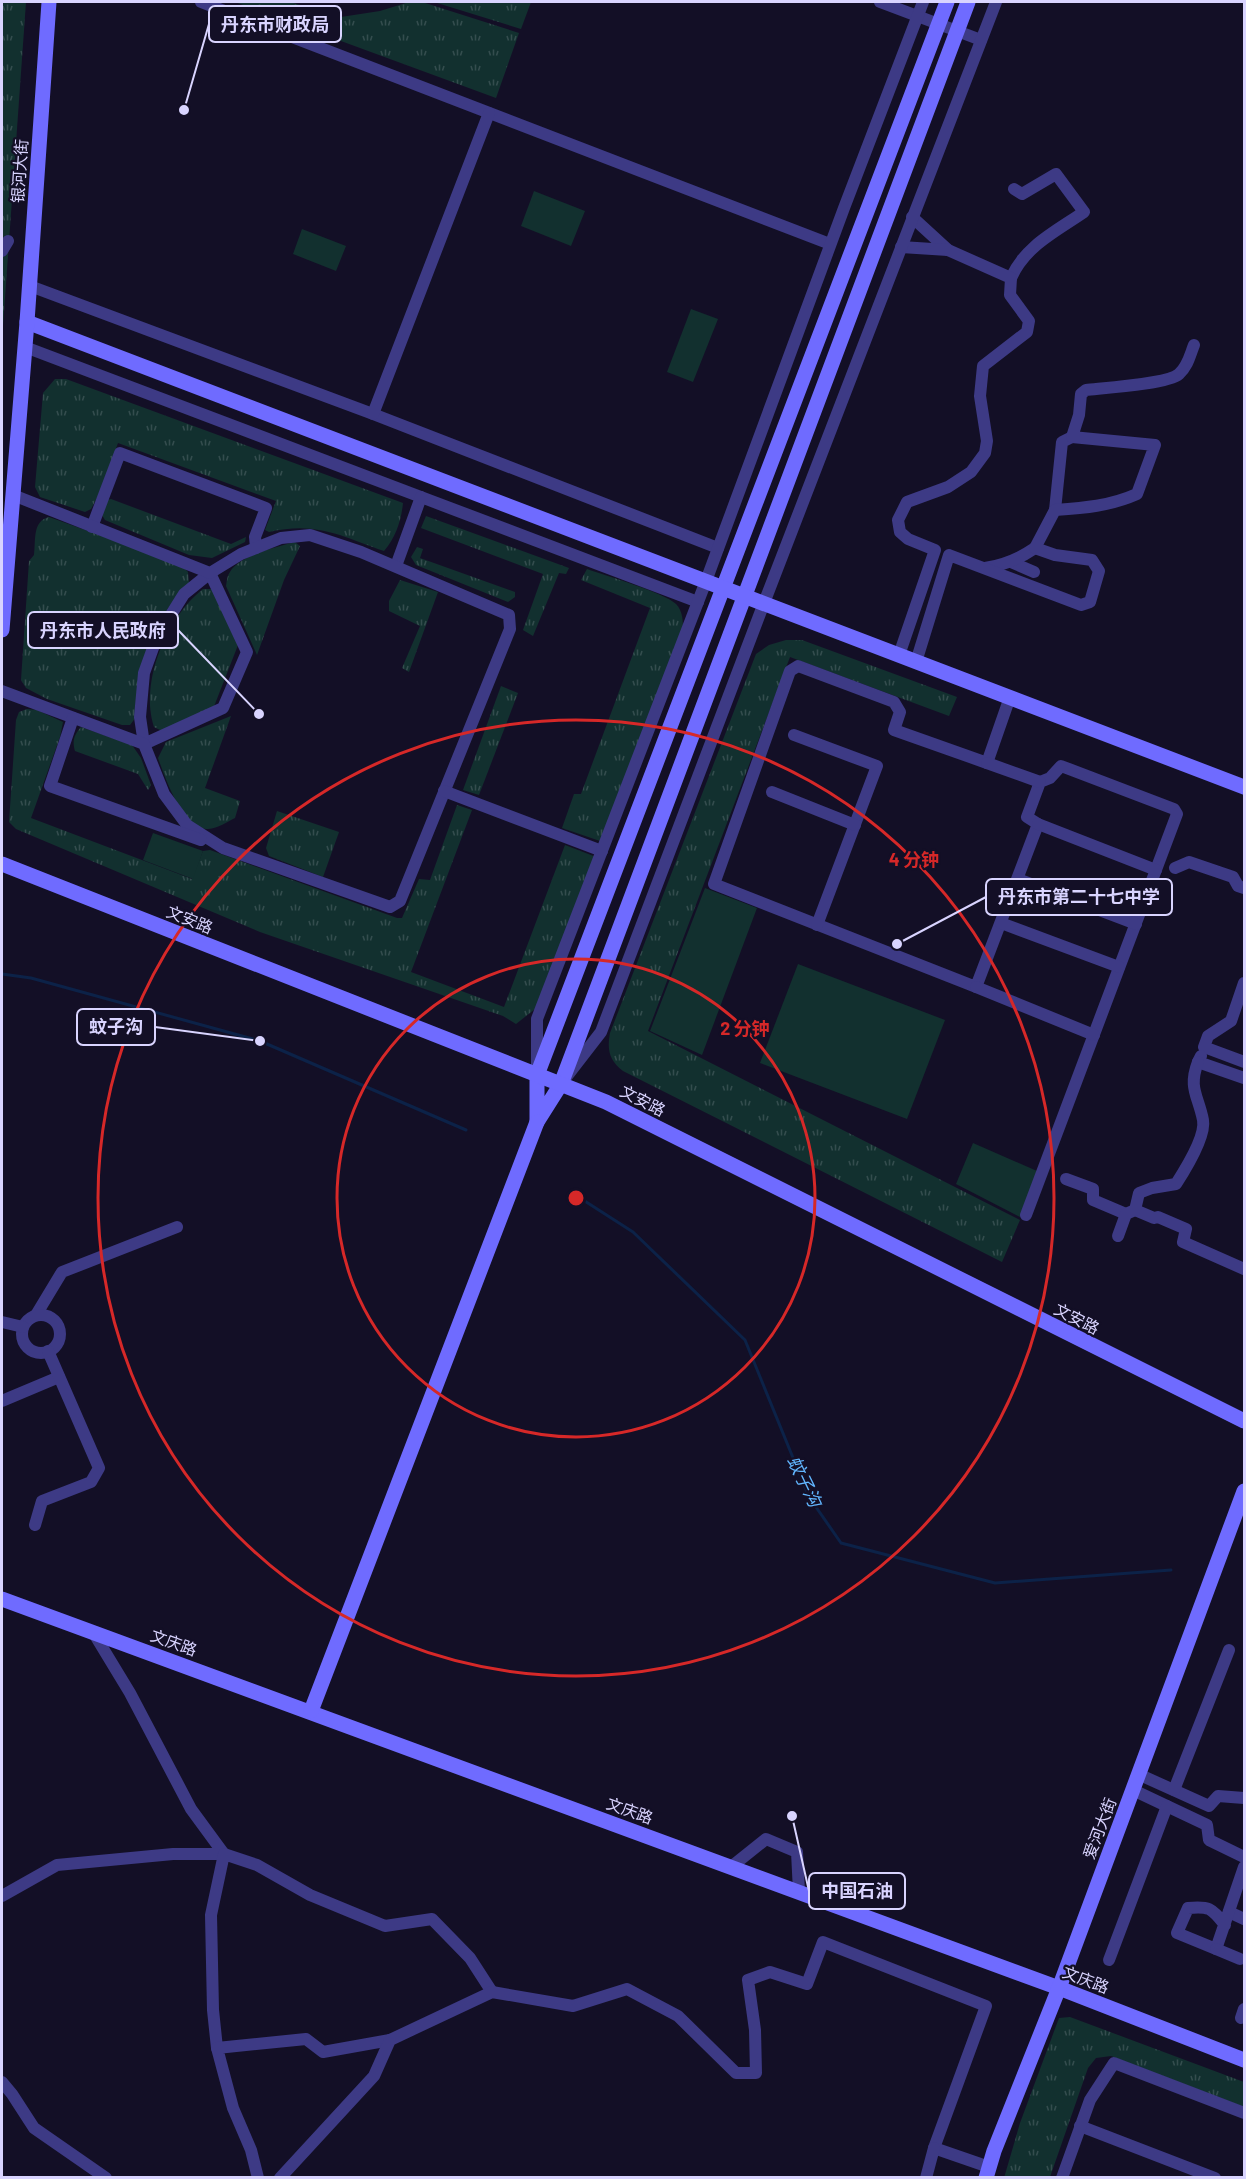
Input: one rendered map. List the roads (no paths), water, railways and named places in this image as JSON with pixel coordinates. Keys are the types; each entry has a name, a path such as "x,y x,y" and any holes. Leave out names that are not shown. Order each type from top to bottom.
{"main road":[{"name":"银河大街","path":"2,630 30,286 49,2"},
{"path":"537,1122 537,1075 947,2"},
{"path":"311,1712 537,1122 561,1084 968,2"},
{"path":"27,322 1245,787"},
{"name":"文安路","path":"2,864 606,1102 1245,1421"},
{"name":"爱河大街","path":"988,2172 994,2151 1059,1988 1245,1491"},
{"name":"文庆路","path":"2,1599 1059,1988 1245,2060"}],"street":[{"path":"201,2 830,244"},
{"path":"880,2 981,40"},
{"path":"537,1075 537,1019 706,581 922,2"},
{"path":"561,1084 601,1032 996,2"},
{"path":"373,414 489,112"},
{"path":"1014,189 1022,194 1056,174 1084,212 1027,251 1017,264 1011,278 1010,295 1029,321 1027,332 983,366 980,396 987,441 985,453 971,472 948,487 907,502 897,520 900,532 908,539 1081,605 1090,602 1099,571 1092,560 1055,555 1035,548"},
{"path":"912,218 948,250 1011,278"},
{"path":"901,247 948,250"},
{"path":"30,286 373,414 718,548"},
{"path":"1072,437 1079,415 1081,394 1086,390 1177,377 1185,367 1194,345"},
{"path":"25,347 698,602"},
{"path":"984,568 1011,562 1035,548 1055,510 1062,442 1072,437 1155,445 1137,494 1119,502 1055,510"},
{"path":"92,526 120,453 266,508 255,537 256,548"},
{"path":"2,691 144,744 223,708 247,651 210,573 13,495"},
{"path":"396,566 422,497"},
{"path":"73,718 50,786 223,848 390,907 400,901 510,629 509,615 396,566 310,535 281,538 241,554 210,573 184,594 158,637 144,673 140,717 144,744 165,794 187,825 223,848"},
{"path":"899,655 935,550"},
{"path":"916,662 949,555"},
{"path":"1011,562 1034,572"},
{"path":"1026,1215 1136,924 1177,814 1174,808 1061,766 1050,778 1040,782 894,730 900,712 894,702 798,666 790,671 714,884 1094,1035"},
{"path":"987,763 1010,697"},
{"path":"794,735 877,766 818,925"},
{"path":"1040,782 1027,817 1038,824 1156,870"},
{"path":"444,791 602,851"},
{"path":"772,792 855,825"},
{"path":"976,987 1038,824"},
{"path":"1175,868 1189,862 1233,877 1238,886 1245,888"},
{"path":"1018,879 1136,924"},
{"path":"1001,923 1119,967"},
{"path":"1118,1236 1139,1193 1176,1184 1193,1157 1204,1122 1192,1077 1208,1036 1231,1021 1245,983"},
{"path":"1204,1047 1245,1062"},
{"path":"1198,1062 1245,1078"},
{"path":"1066,1179 1093,1189 1094,1200 1130,1212 1158,1217 1186,1229 1183,1242 1245,1269"},
{"path":"36,1315 62,1272 177,1227"},
{"path":"36,1315 54,1320 59,1331 57,1343 48,1351 35,1352 22,1339 23,1327 30,1318 36,1315"},
{"path":"2,1322 23,1327"},
{"path":"35,1525 42,1501 91,1482 99,1468 48,1351"},
{"path":"2,1401 59,1377"},
{"path":"93,1632 130,1693 191,1809 224,1854 212,1915 213,2010 218,2048 233,2108 251,2150 258,2178"},
{"path":"1174,1790 1229,1650"},
{"path":"1138,1774 1209,1806 1218,1796 1245,1798"},
{"path":"1133,1790 1207,1825 1209,1840 1245,1857"},
{"path":"1109,1960 1167,1806"},
{"path":"731,1867 766,1839 797,1852 799,1892"},
{"path":"2,1896 57,1865 173,1854 224,1854 257,1865 310,1895 385,1926 432,1919 470,1958 492,1992"},
{"path":"1216,1949 1245,1867"},
{"path":"1225,1925 1215,1913 1204,1906 1188,1908 1177,1933 1240,1959"},
{"path":"1229,1912 1245,1919"},
{"path":"218,2048 306,2039 323,2052 390,2040 492,1992 573,2006 627,1989 678,2016 736,2073 756,2073 755,2030 748,1980 770,1972 807,1984 823,1942 986,2006 933,2148 926,2178"},
{"path":"280,2178 374,2076 390,2040"},
{"path":"1062,2178 1090,2100 1114,2063 1245,2113"},
{"path":"2,2082 34,2128 106,2178"},
{"path":"1080,2126 1215,2178"},
{"path":"933,2148 988,2172"}],"waterway":[{"name":"蚊子沟","path":"2,974 31,978 260,1041 466,1130"},
{"name":"蚊子沟","path":"580,1198 633,1232 745,1340 809,1497 841,1543 995,1583 1171,1570"}],"place":[{"name":"丹东市财政局","path":"184,110"},
{"name":"丹东市人民政府","path":"259,714"},
{"name":"丹东市第二十七中学","path":"897,944"},
{"name":"蚊子沟","path":"260,1041"},
{"name":"中国石油","path":"792,1816"}]}
